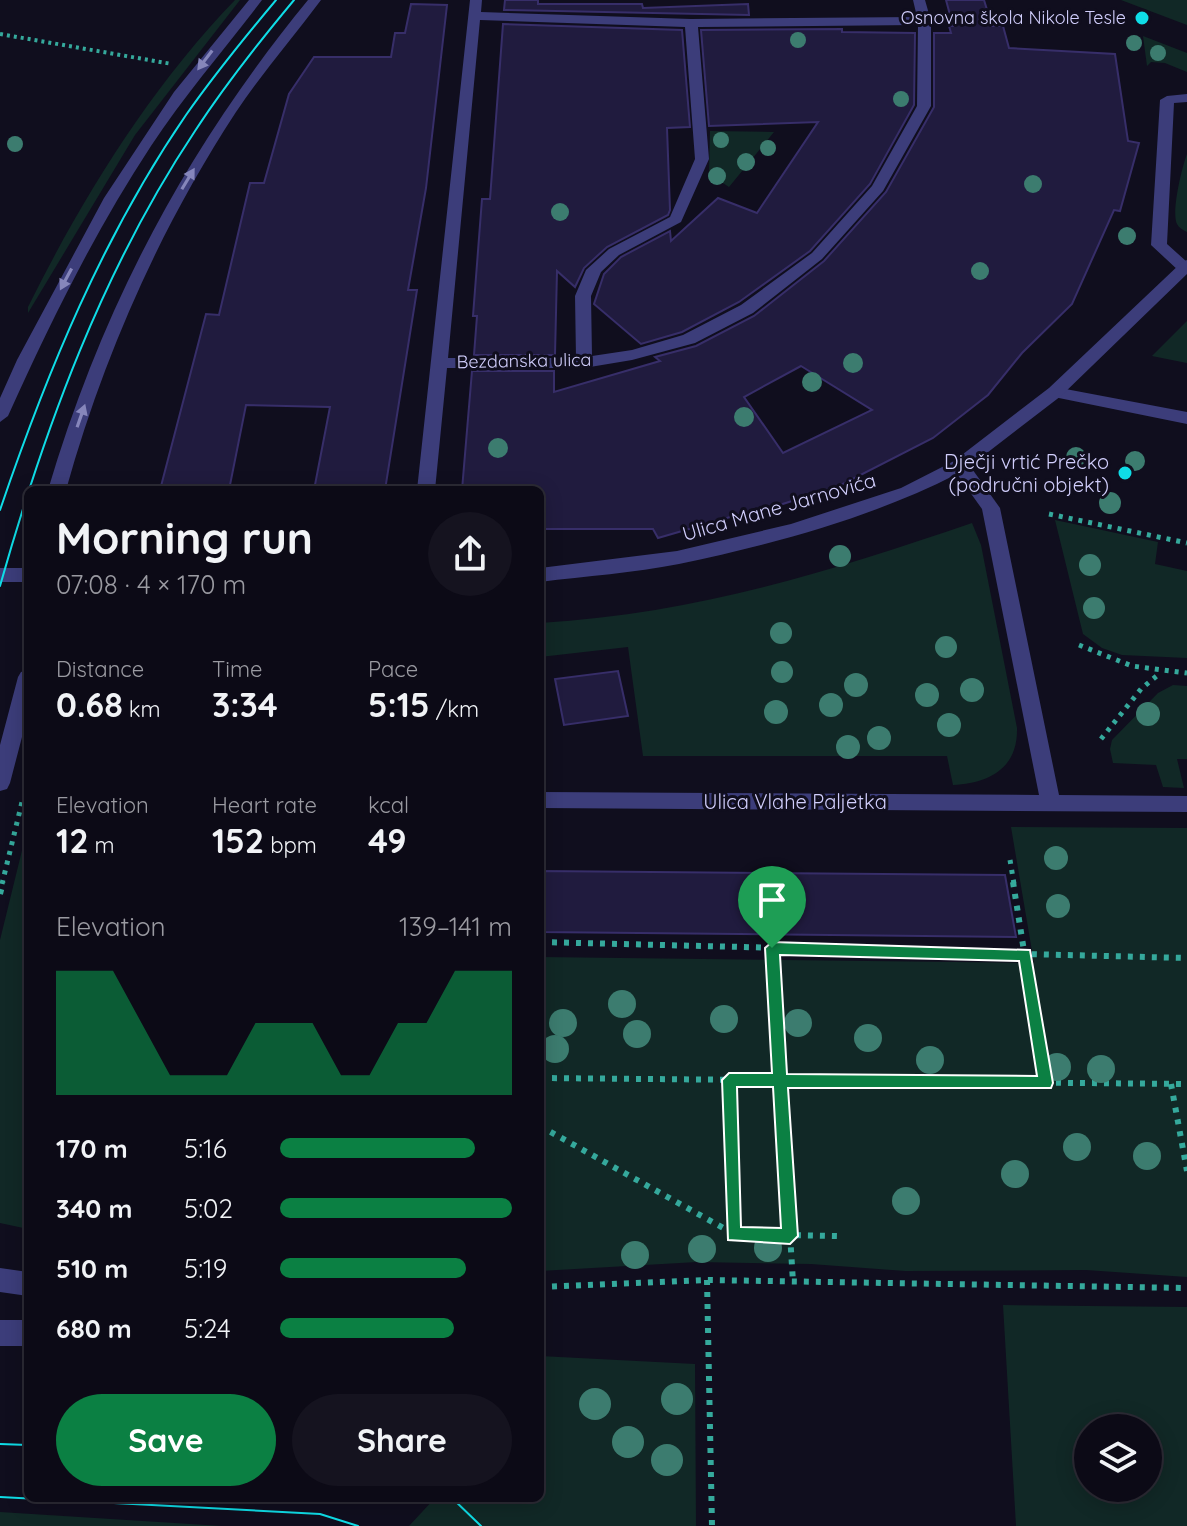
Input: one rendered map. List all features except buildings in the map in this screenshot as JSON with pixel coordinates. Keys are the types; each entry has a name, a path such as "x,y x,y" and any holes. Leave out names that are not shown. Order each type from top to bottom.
{"street":[{"path":"0,416 43,323 129,169 170,106 256,0"},
{"path":"58,486 95,373 172,206 249,84 315,0"},
{"name":"Bezdanska ulica","path":"440,363 584,363 632,355 689,339 747,309 817,256 878,188 924,106 925,21 919,0"},
{"path":"475,8 691,23 925,21"},
{"name":"Bezdanska ulica","path":"426,486 475,8"},
{"path":"584,363 583,296 594,270 614,252 676,219 702,159 691,23"},
{"path":"1186,267 1159,245 1167,100 1187,98"},
{"name":"Ulica Mane Jarnovića","path":"544,575 677,558 793,530 903,494 960,465 1055,392 1186,267"},
{"path":"1055,392 1187,418"},
{"path":"960,465 991,508 1051,803"},
{"path":"0,575 24,575"},
{"path":"0,783 24,692"},
{"name":"Ulica Vlahe Paljetka","path":"544,800 1187,804"},
{"path":"0,1280 24,1283"},
{"path":"0,1333 24,1333"}],"path":[{"path":"0,34 173,64"},
{"path":"1049,514 1187,543"},
{"path":"1079,645 1128,667 1160,673 1187,673"},
{"path":"1101,739 1141,689 1160,673"},
{"path":"0,894 24,793"},
{"path":"1010,860 1045,1083"},
{"path":"544,942 1187,958"},
{"path":"772,948 793,1282"},
{"path":"544,1078 1187,1084"},
{"path":"729,1080 734,1234"},
{"path":"1171,1084 1187,1171"},
{"path":"544,1128 734,1234 837,1236"},
{"path":"707,1280 712,1526"},
{"path":"544,1287 707,1280 1187,1288"}],"green space":[{"path":"235,0 240,0 135,135 28,313 28,307 71,225 120,146 174,70"},
{"path":"1121,0 1187,0 1187,25"},
{"path":"1143,36 1187,53 1187,72 1165,63 1151,62 1147,66"},
{"path":"710,131 774,132 729,187 709,174"},
{"path":"1187,154 1187,232 1177,224 1175,210"},
{"path":"1187,321 1187,363 1152,356"},
{"path":"1055,520 1158,542 1155,564 1187,571 1187,658 1122,655 1102,648 1083,634"},
{"path":"972,523 981,545 1017,728 1013,754 990,777 953,785 947,756 643,756 628,647 544,657 544,623 598,618 707,600 865,558"},
{"path":"1173,685 1187,686 1187,759 1177,759 1184,788 1163,787 1156,765 1113,763 1110,749 1112,740 1158,693"},
{"path":"1011,827 1187,828 1187,1277 1086,1270 905,1271 811,1264 697,1262 544,1271 544,957 1034,963"},
{"path":"24,842 24,1228 0,1223 0,940"},
{"path":"1003,1305 1187,1307 1187,1526 1016,1526"},
{"path":"544,1356 695,1364 696,1526 409,1526 431,1502 544,1502"},
{"path":"0,1512 222,1526 0,1526"}],"tram line":[{"path":"0,510 58,356 129,208 186,115 276,0"},
{"path":"31,486 80,351 132,238 206,114 294,0"},
{"path":"0,586 24,507"},
{"path":"0,1444 24,1445"},
{"path":"0,1497 24,1498"},
{"path":"94,1502 320,1514 358,1526"},
{"path":"456,1502 481,1526"}],"place":[{"name":"Osnovna škola Nikole Tesle","path":"1142,18"},
{"name":"Dječji vrtić Prečko (područni objekt)","path":"1125,473"}],"route":[{"path":"772,948 780,1081 790,1236 734,1234 729,1080 780,1081 1045,1083 1025,955 772,948"}]}
